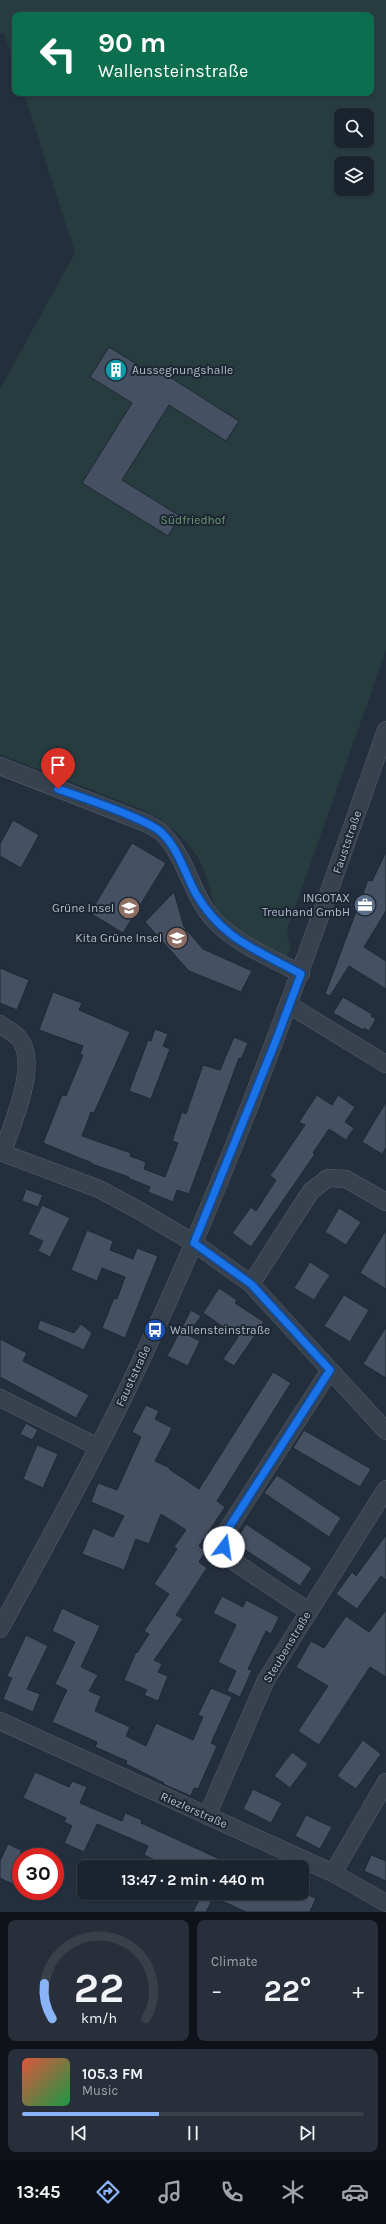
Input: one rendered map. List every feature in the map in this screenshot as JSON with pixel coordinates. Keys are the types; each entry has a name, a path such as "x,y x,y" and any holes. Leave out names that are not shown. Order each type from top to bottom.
{"street":[{"name":"Fauststraße","path":"0,1629 98,1448 127,1390 194,1243 301,974 386,730"},
{"path":"0,766 146,824 161,832 179,858 196,892 214,921 245,944 301,974"},
{"path":"289,1005 386,1064"},
{"path":"0,1024 18,1037 27,1052 27,1074 1,1152 99,1189 147,1214 194,1243 251,1284 386,1431"},
{"path":"251,1284 311,1191 328,1178 346,1179 386,1202"},
{"path":"308,1611 236,1563 224,1547 226,1532 330,1370"},
{"path":"0,1398 98,1448"},
{"name":"Steubenstraße","path":"207,1816 266,1680 386,1488"},
{"name":"Riezlerstraße","path":"0,1721 333,1873 386,1903"},
{"path":"333,1873 373,1801 386,1782"}],"green space":[{"name":"Südfriedhof","path":"0,0 386,0 386,651 288,927 287,937 291,947 287,956 282,956 247,937 222,919 216,909 205,873 196,854 174,830 166,824 148,812 0,754 0,389 75,253 25,96 374,96 374,12 12,12 12,57 4,33 0,34"}],"building":[{"path":"109,347 151,373 154,367 239,421 226,441 169,405 122,480 180,516 168,536 82,483 132,403 90,377"},
{"path":"13,820 39,835 21,868 0,856 0,844"},
{"path":"132,843 166,863 123,933 90,913"},
{"path":"386,852 386,911 364,947 386,961 386,989 349,966 330,996 325,994 368,880 372,881"},
{"name":"Kita Grüne Insel","path":"174,892 184,927 203,949 252,971 241,992 189,971 145,922"},
{"path":"0,968 29,980 17,1010 0,1003"},
{"path":"53,992 82,1003 79,1010 130,1032 94,1113 91,1112 82,1136 131,1153 130,1156 146,1162 144,1169 165,1177 178,1143 172,1141 182,1112 186,1114 203,1065 220,1070 234,1037 248,1043 241,1059 239,1058 189,1194 177,1190 173,1202 148,1192 150,1187 128,1178 129,1177 92,1164 43,1143 62,1095 66,1096 83,1055 80,1054 83,1046 39,1030"},
{"path":"343,997 372,1014 371,1016 376,1019 369,1031 364,1028 363,1030 333,1013"},
{"path":"155,1029 168,1034 163,1046 170,1049 151,1099 129,1091 148,1040 151,1041"},
{"path":"317,1095 332,1105 338,1095 355,1107 345,1122 354,1128 346,1140 329,1129 313,1153 315,1154 251,1247 232,1233 251,1207 256,1211 276,1180 270,1176 305,1125 299,1122"},
{"path":"386,1102 386,1148 382,1154 362,1142"},
{"path":"26,1189 43,1195 38,1207 22,1201"},
{"path":"42,1205 70,1218 50,1257 38,1251 43,1241 28,1234"},
{"path":"339,1208 361,1222 346,1245 325,1232"},
{"path":"87,1230 113,1241 110,1250 133,1259 137,1248 158,1256 125,1338 102,1328 114,1298 117,1299 125,1277 102,1268 97,1281 71,1270"},
{"path":"386,1230 386,1289 360,1273"},
{"path":"310,1262 330,1275 314,1300 294,1288"},
{"path":"219,1288 237,1300 235,1303 264,1322 234,1366 223,1359 238,1337 203,1313"},
{"path":"344,1295 369,1310 350,1342 324,1326"},
{"path":"191,1310 201,1316 188,1335 200,1341 188,1366 167,1356"},
{"path":"40,1320 74,1333 81,1324 92,1333 84,1350 37,1329"},
{"path":"386,1327 386,1378 363,1364"},
{"path":"0,1339 27,1353 23,1361 89,1395 76,1418 0,1377"},
{"path":"273,1372 291,1383 217,1501 225,1507 199,1546 206,1551 199,1562 207,1568 176,1615 183,1619 154,1660 162,1664 158,1672 168,1676 158,1701 144,1695 147,1690 124,1680 136,1652 137,1653 149,1634 144,1631 169,1594 154,1584 177,1549 174,1547 186,1530 161,1514 149,1544 136,1539 124,1570 82,1554 93,1528 113,1537 124,1516 91,1502 98,1483 117,1490 141,1437 132,1432 146,1405 159,1411 155,1419 172,1428 155,1461 170,1468 169,1469 199,1489"},
{"path":"26,1423 38,1430 32,1440 20,1434"},
{"path":"304,1430 371,1469 360,1487 293,1448"},
{"path":"37,1445 58,1454 43,1488 23,1479"},
{"path":"277,1475 341,1518 329,1537 264,1493"},
{"path":"246,1524 312,1568 300,1586 235,1543"},
{"path":"386,1535 386,1580 381,1576 357,1609 336,1594 352,1572 356,1576"},
{"path":"222,1596 243,1607 246,1600 279,1617 271,1634 266,1631 248,1669 252,1670 240,1697 227,1691 236,1671 218,1662 236,1625 213,1613"},
{"path":"62,1608 100,1626 81,1667 98,1675 89,1691 101,1696 95,1711 130,1727 126,1736 146,1746 156,1723 193,1740 203,1717 198,1715 211,1688 232,1697 211,1743 217,1746 198,1789 194,1788 191,1796 163,1784 164,1783 126,1764 127,1761 95,1747 97,1742 52,1722 67,1690 55,1684 75,1642 52,1631"},
{"path":"386,1610 386,1677 370,1667 319,1745 298,1731 328,1686 296,1667 311,1641 324,1648 346,1616 369,1632"},
{"path":"26,1635 48,1646 27,1689 40,1694 33,1712 3,1699 12,1678 7,1676"},
{"path":"363,1740 381,1754 356,1789 337,1776"},
{"path":"292,1752 308,1764 290,1788 274,1776"},
{"path":"35,1772 69,1787 72,1781 87,1787 80,1803 122,1821 125,1813 142,1820 141,1823 222,1860 155,1860 144,1855 148,1846 97,1824 84,1852 64,1843 72,1826 64,1822 66,1818 23,1798"},
{"path":"253,1789 282,1803 271,1823 243,1809"},
{"path":"306,1815 332,1827 320,1849 295,1836"},
{"path":"8,1844 17,1848 12,1848 12,1884 0,1878 0,1861"},
{"path":"371,1855 386,1861 386,1881 364,1871"},
{"path":"309,1896 316,1898 310,1912 246,1912 220,1900 309,1900"},
{"path":"199,1900 208,1900 211,1902 206,1912 193,1912"}],"place":[{"name":"Aussegnungshalle","path":"116,370"},
{"name":"INGOTAX Treuhand GmbH","path":"365,905"},
{"name":"Grüne Insel","path":"129,908"},
{"name":"Kita Grüne Insel","path":"177,938"},
{"name":"Wallensteinstraße","path":"155,1330"}],"route":[{"path":"58,789 146,824 161,832 179,858 196,892 214,921 245,944 301,974 275,1043 194,1243 251,1284 330,1370 226,1532 224,1547"}]}
